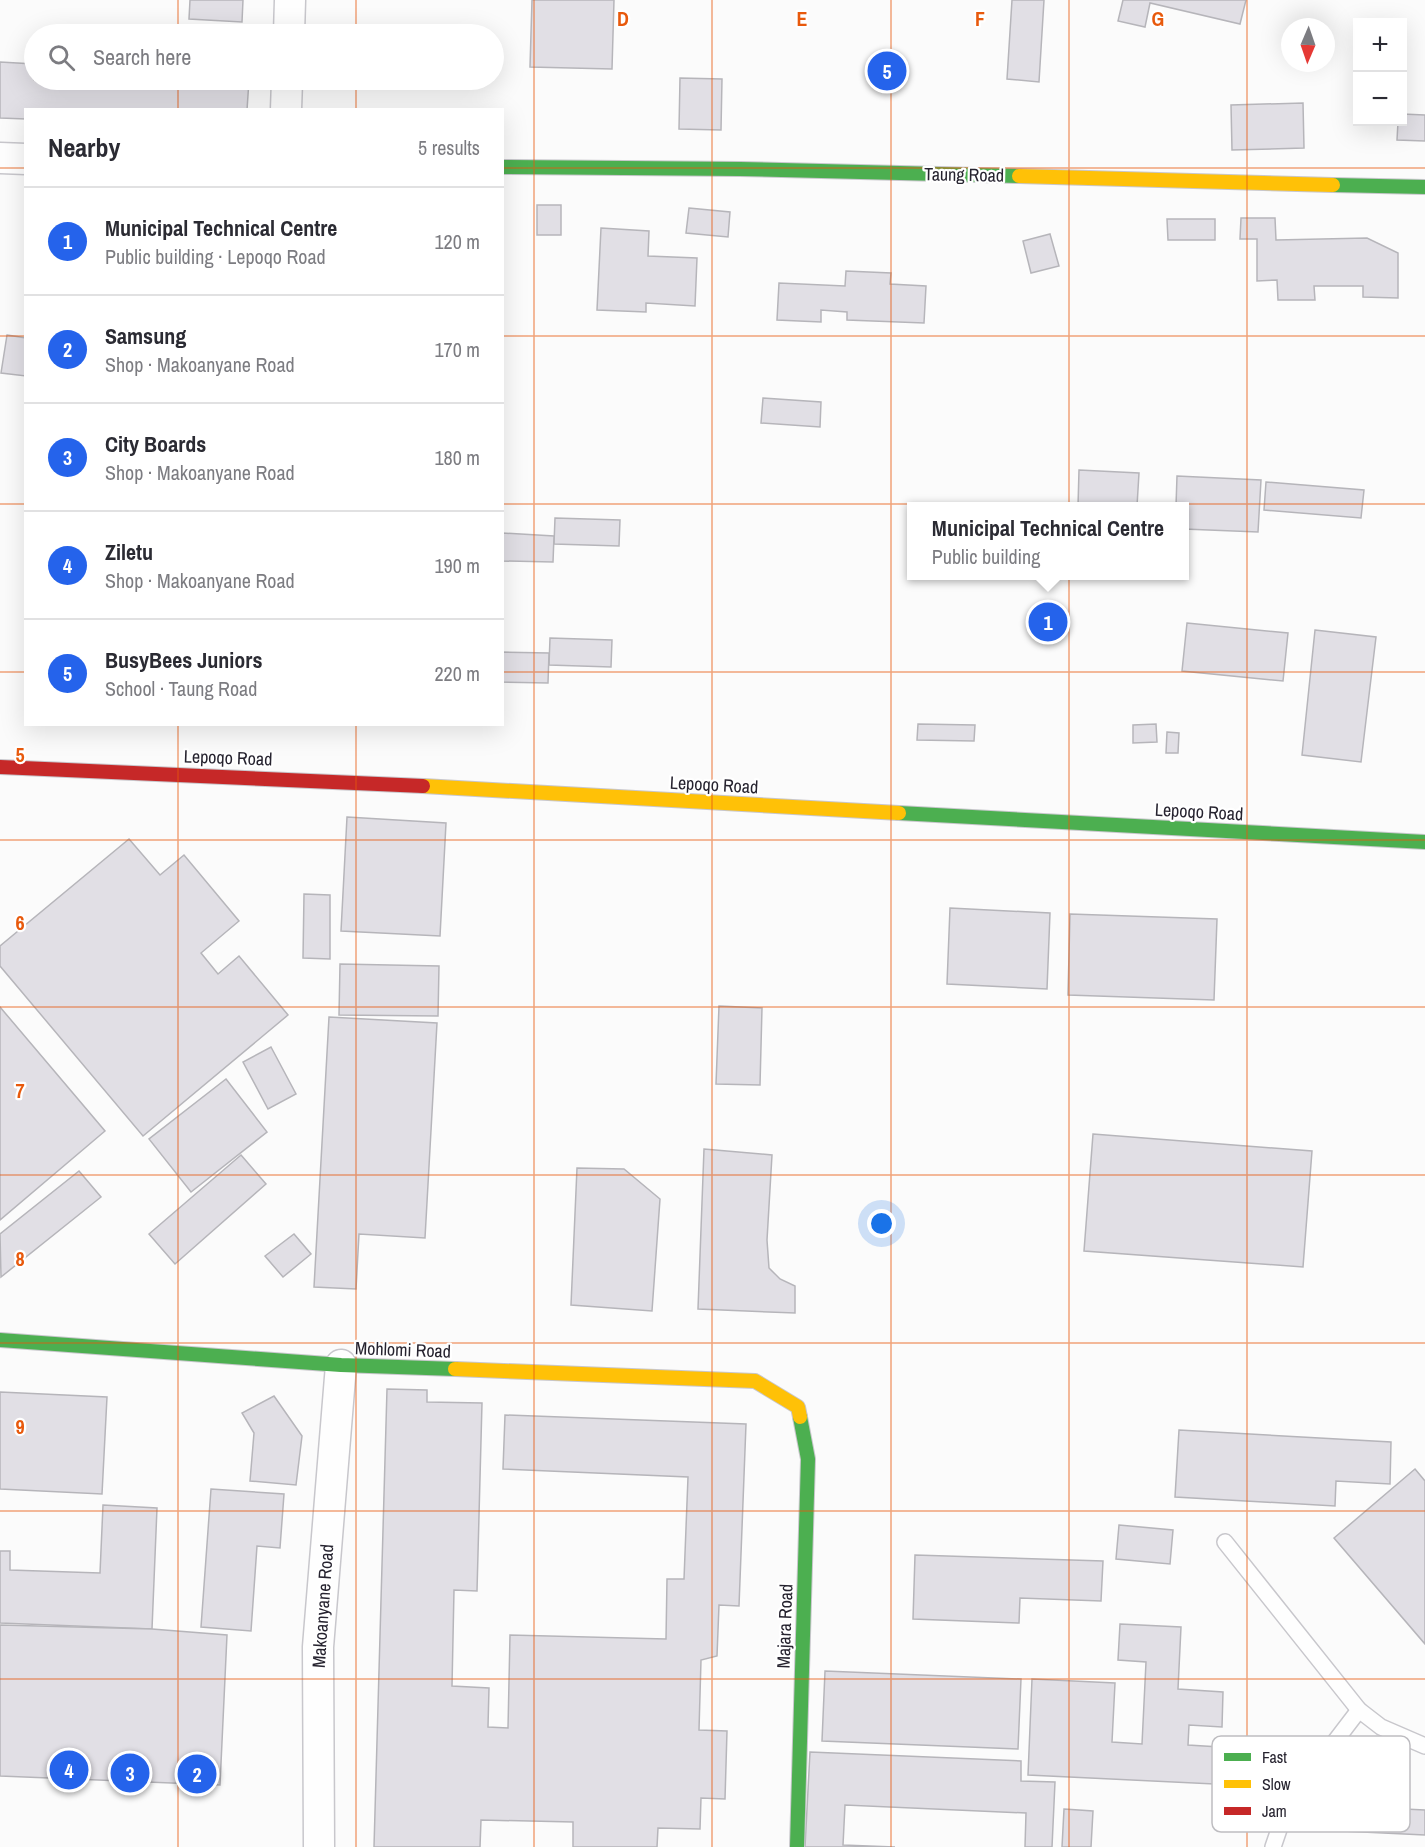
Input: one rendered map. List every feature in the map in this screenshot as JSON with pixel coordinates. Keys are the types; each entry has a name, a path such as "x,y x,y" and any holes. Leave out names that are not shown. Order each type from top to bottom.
{"street":[{"path":"289,24 290,0"},
{"path":"286,108 287,90"},
{"path":"0,158 24,159"},
{"name":"Taung Road","path":"504,167 740,169 1425,187"},
{"name":"Lepoqo Road","path":"0,767 271,778 1425,842"},
{"name":"Mohlomi Road","path":"0,1340 341,1365 755,1381 798,1407"},
{"name":"Makoanyane Road","path":"319,1847 318,1647 341,1365"},
{"name":"Majara Road","path":"797,1847 808,1459 798,1407"}],"lane":[{"path":"1225,1542 1359,1710 1381,1727 1402,1736"},
{"path":"1339,1736 1359,1710"},
{"path":"1410,1740 1425,1746"},
{"path":"1273,1847 1278,1832"}],"building":[{"path":"190,0 243,0 242,22 189,19"},
{"path":"532,0 614,0 612,69 530,67"},
{"path":"1012,0 1044,0 1039,82 1007,79"},
{"path":"1123,0 1246,0 1240,24 1150,3 1145,27 1118,21"},
{"path":"0,62 24,63 24,90 248,90 247,108 24,108 24,119 0,118"},
{"path":"680,78 722,79 721,130 679,129"},
{"path":"1303,103 1304,148 1232,150 1231,105"},
{"path":"1407,114 1425,115 1425,141 1397,140 1398,126 1407,126"},
{"path":"537,205 561,205 561,235 537,235"},
{"path":"689,208 730,212 728,237 686,233"},
{"path":"1241,218 1275,218 1276,240 1367,238 1398,253 1398,298 1363,297 1363,286 1314,286 1315,300 1278,300 1277,280 1257,281 1257,239 1240,239"},
{"path":"1167,219 1215,219 1215,240 1168,240"},
{"path":"601,228 649,231 648,256 697,258 695,306 646,303 646,312 597,310"},
{"path":"1050,234 1059,266 1031,273 1023,241"},
{"path":"846,271 891,273 890,284 926,286 924,323 847,320 847,312 821,310 821,322 777,320 779,283 845,286"},
{"path":"7,335 24,338 24,376 1,373"},
{"path":"763,398 821,402 820,427 761,423"},
{"path":"1079,470 1139,473 1137,502 1078,502"},
{"path":"1177,476 1261,480 1258,532 1189,529 1189,502 1176,502"},
{"path":"1266,482 1364,490 1361,518 1264,510"},
{"path":"555,518 620,520 619,546 554,544"},
{"path":"504,533 554,536 553,562 504,561"},
{"path":"1187,623 1288,633 1283,681 1182,671"},
{"path":"1315,630 1376,637 1361,762 1302,755"},
{"path":"550,638 612,640 611,667 549,665"},
{"path":"504,652 549,653 548,683 504,682"},
{"path":"918,724 975,725 974,741 917,740"},
{"path":"1156,724 1157,742 1133,743 1133,725"},
{"path":"1167,732 1179,733 1178,753 1166,753"},
{"path":"347,817 446,823 440,936 341,931"},
{"path":"129,839 160,875 184,855 239,921 201,953 218,974 239,956 288,1015 143,1136 0,966 0,946"},
{"path":"304,894 330,895 330,959 303,958"},
{"path":"950,908 1050,913 1047,989 947,984"},
{"path":"1070,914 1217,919 1214,1000 1068,995"},
{"path":"340,964 439,966 438,1016 339,1015"},
{"path":"719,1006 762,1008 760,1085 716,1084"},
{"path":"0,1007 105,1131 0,1220"},
{"path":"329,1017 437,1023 425,1238 359,1234 356,1289 314,1287"},
{"path":"271,1047 296,1094 268,1109 243,1062"},
{"path":"226,1079 267,1132 191,1192 149,1139"},
{"path":"1093,1134 1312,1151 1303,1267 1084,1251"},
{"path":"704,1149 772,1155 767,1240 769,1268 780,1279 795,1286 795,1313 698,1309"},
{"path":"241,1155 266,1184 175,1264 149,1234"},
{"path":"577,1168 624,1169 660,1199 652,1311 571,1305"},
{"path":"79,1171 101,1197 1,1277 0,1234"},
{"path":"294,1234 311,1254 283,1277 265,1256"},
{"path":"387,1389 427,1390 427,1402 482,1403 477,1591 454,1590 452,1686 489,1688 488,1727 508,1728 510,1635 666,1639 667,1579 684,1579 688,1477 503,1469 505,1415 746,1424 739,1606 719,1605 717,1656 701,1660 699,1730 727,1731 725,1799 701,1798 700,1829 658,1828 657,1847 573,1847 573,1822 481,1820 480,1847 374,1847"},
{"path":"0,1392 107,1397 102,1494 0,1489"},
{"path":"274,1396 302,1436 296,1485 250,1481 254,1433 242,1413"},
{"path":"1179,1430 1391,1442 1390,1484 1336,1481 1335,1506 1175,1497"},
{"path":"1415,1469 1425,1481 1425,1644 1334,1538"},
{"path":"211,1489 284,1494 280,1548 257,1546 251,1631 201,1627"},
{"path":"103,1505 157,1508 152,1629 0,1623 0,1551 10,1551 10,1570 100,1573"},
{"path":"1119,1525 1173,1530 1170,1564 1116,1559"},
{"path":"915,1555 1103,1561 1101,1601 1020,1598 1019,1623 913,1619"},
{"path":"1120,1624 1181,1627 1178,1689 1223,1692 1222,1727 1189,1725 1188,1745 1212,1746 1212,1784 1028,1775 1032,1679 1115,1683 1112,1742 1142,1744 1146,1662 1118,1660"},
{"path":"0,1625 152,1629 227,1635 220,1785 0,1776"},
{"path":"825,1671 1021,1679 1018,1749 822,1741"},
{"path":"810,1752 1021,1761 1021,1781 1055,1782 1052,1847 1025,1847 1026,1813 845,1805 843,1845 895,1847 805,1847"},
{"path":"1064,1809 1093,1811 1091,1847 1062,1847"},
{"path":"1410,1809 1425,1810 1425,1835 1363,1832 1410,1832"}],"traffic: fast":[{"path":"504,167 740,169 1019,176"},
{"path":"1333,185 1425,187"},
{"path":"899,813 1425,842"},
{"path":"0,1340 341,1365 455,1369"},
{"path":"797,1847 808,1459 800,1417"}],"traffic: slow":[{"path":"1019,176 1333,185"},
{"path":"423,786 899,813"},
{"path":"455,1369 755,1381 798,1407 800,1417"}],"traffic: jam":[{"path":"0,767 423,786"}],"place":[{"name":"BusyBees Juniors","path":"887,71"},
{"name":"Municipal Technical Centre","path":"1048,622"},
{"name":"Ziletu","path":"69,1770"},
{"name":"City Boards","path":"130,1773"},
{"name":"Samsung","path":"197,1774"}]}
